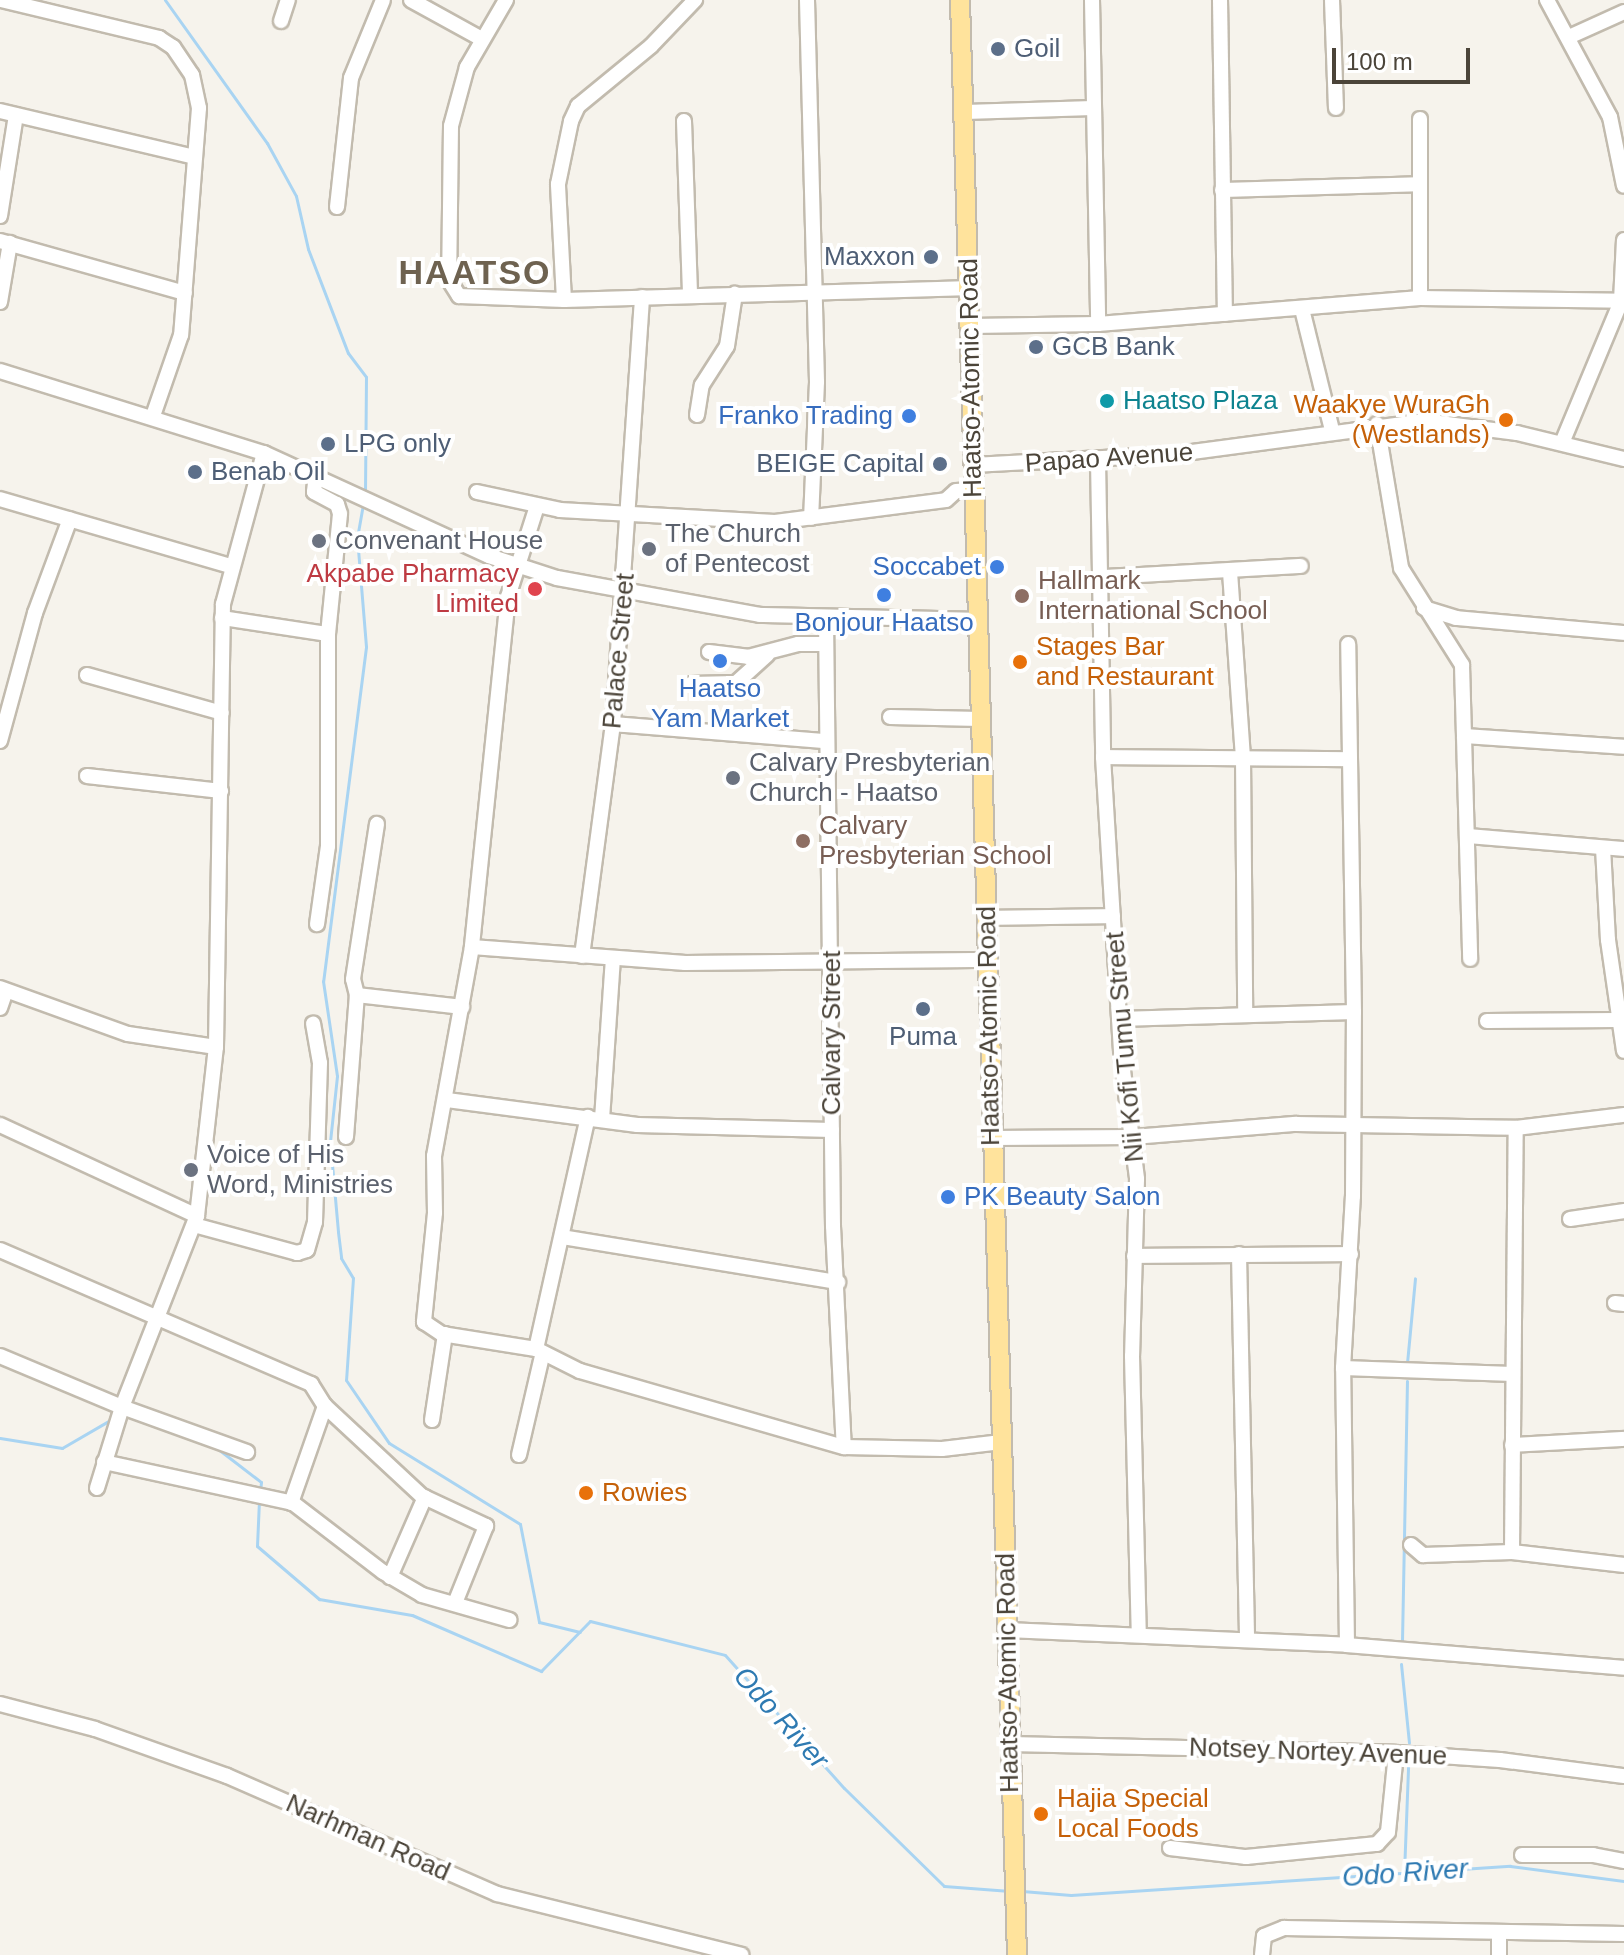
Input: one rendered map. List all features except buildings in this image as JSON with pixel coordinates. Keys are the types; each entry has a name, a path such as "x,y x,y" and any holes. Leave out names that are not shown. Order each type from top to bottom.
{"main road":[{"name":"Haatso-Atomic Road","path":"960,0 1017,1955"}],"street":[{"path":"1,0 110,24 173,47 197,90 181,335 153,416"},
{"path":"281,21 288,0"},
{"path":"337,207 351,78 383,0"},
{"path":"411,0 482,39"},
{"path":"506,0 482,39 460,85 451,126 451,287 459,296 564,300 812,290 970,288"},
{"path":"564,300 558,184 571,121 578,106 651,46 695,0"},
{"path":"807,0 812,290 817,382 811,518"},
{"path":"1092,0 1098,324"},
{"path":"1220,0 1225,314"},
{"path":"1332,0 1336,108"},
{"path":"1547,0 1617,116 1624,186"},
{"path":"1571,36 1624,12"},
{"path":"964,112 1094,108"},
{"path":"0,111 195,157"},
{"path":"0,216 16,115"},
{"path":"1420,119 1420,298"},
{"path":"684,121 690,295"},
{"path":"1222,190 1419,184"},
{"path":"1562,443 1622,301 1624,240"},
{"path":"0,302 5,242 185,293"},
{"path":"697,415 702,385 727,346 735,294"},
{"name":"Palace Street","path":"582,956 613,724 642,297"},
{"path":"971,326 1098,324 1420,298 1622,301"},
{"path":"1302,309 1332,430"},
{"path":"0,371 153,416 264,453 391,507 515,565 624,593 715,610 826,619 976,620"},
{"name":"Papao Avenue","path":"973,465 1214,451 1377,424 1452,423 1562,443 1624,459"},
{"path":"1377,424 1397,556 1424,608 1462,665 1470,959"},
{"path":"97,1488 122,1407 195,1221 216,1047 222,618 230,566 264,453"},
{"name":"Nii Kofi Tumu Street","path":"1098,460 1103,577 1103,757 1119,1019 1133,1137 1133,1541 1139,1633"},
{"path":"316,475 314,492 337,504 340,514 328,634 328,846 317,924"},
{"path":"477,492 537,506 741,522 811,518 946,500 956,491 974,490"},
{"path":"0,499 230,566"},
{"path":"537,506 515,565 472,947 447,1100 434,1156 434,1234 422,1314 429,1329 539,1352 844,1447 942,1449 1002,1442"},
{"path":"1,736 35,613 70,519"},
{"path":"1103,577 1301,566"},
{"path":"1230,572 1243,758 1245,1012"},
{"path":"1424,608 1456,618 1624,633"},
{"path":"222,618 328,634"},
{"path":"1446,638 1456,618"},
{"name":"Calvary Street","path":"826,619 826,741 833,964 832,1130 844,1447"},
{"path":"691,684 736,683 768,655 798,644 826,644"},
{"path":"1347,1645 1343,1368 1351,1254 1354,1012 1346,759 1348,644"},
{"path":"709,652 768,655"},
{"path":"87,675 222,713"},
{"path":"890,717 980,719"},
{"path":"613,724 826,741"},
{"path":"1464,736 1624,747"},
{"path":"1103,757 1346,759"},
{"path":"87,776 221,791"},
{"path":"346,1137 357,995 353,979 377,824"},
{"path":"1469,836 1624,849"},
{"path":"1603,848 1617,1020 1624,1051"},
{"path":"987,918 1113,916"},
{"path":"472,947 613,958 833,964 988,960"},
{"path":"519,1455 562,1237 595,1118 613,958"},
{"path":"0,1008 3,990 128,1034 216,1047"},
{"path":"357,995 462,1007"},
{"path":"1119,1019 1245,1012 1354,1012"},
{"path":"1487,1021 1617,1020"},
{"path":"0,1125 195,1221 297,1253 307,1250 315,1222 320,1063 313,1024"},
{"path":"447,1100 697,1129 832,1130"},
{"path":"992,1138 1133,1137 1296,1124 1516,1128 1624,1115"},
{"path":"1512,1552 1516,1128"},
{"path":"1570,1219 1624,1211"},
{"path":"562,1237 838,1282"},
{"path":"0,1250 289,1370 311,1384 325,1406 425,1497 486,1526 455,1603"},
{"path":"1239,1254 1247,1640"},
{"path":"1134,1256 1351,1254"},
{"path":"432,1420 445,1334"},
{"path":"0,1356 122,1407 247,1452"},
{"path":"1343,1368 1513,1374"},
{"path":"291,1503 325,1406"},
{"path":"1512,1445 1624,1439"},
{"path":"104,1462 291,1503 390,1577 422,1595 510,1620"},
{"path":"390,1577 425,1497"},
{"path":"1411,1545 1423,1555 1512,1552 1624,1565"},
{"path":"1008,1630 1139,1633 1347,1645 1624,1668"},
{"name":"Narhman Road","path":"0,1704 95,1729 227,1776 497,1894 742,1955"},
{"name":"Notsey Nortey Avenue","path":"1010,1744 1396,1753 1500,1760 1624,1776"},
{"path":"1170,1848 1246,1857 1377,1844 1388,1832 1396,1753"},
{"path":"1522,1855 1593,1855 1624,1861"},
{"path":"1262,1955 1264,1936 1284,1928 1624,1934"},
{"path":"1499,1932 1499,1955"}],"waterway":[{"path":"165,0 267,143 296,196 308,249 348,353 366,377 365,493"},
{"path":"363,504 357,537 366,647 323,981 337,1076 330,1142 338,1232 341,1258 353,1278 346,1380 389,1443 520,1524 539,1622 580,1632"},
{"path":"1407,1363 1415,1278"},
{"path":"1402,1641 1407,1381"},
{"name":"Odo River","path":"0,1438 62,1448 112,1419"},
{"name":"Odo River","path":"218,1449 261,1482 260,1492"},
{"name":"Odo River","path":"259,1500 257,1546 319,1599 412,1615 541,1671 590,1621 725,1655 844,1788 944,1886 1010,1891"},
{"path":"1401,1664 1409,1743"},
{"path":"1404,1873 1408,1767"},
{"name":"Odo River","path":"1022,1891 1071,1895 1510,1866 1624,1881"}],"place":[{"name":"Goil","path":"998,49"},
{"name":"Maxxon","path":"931,257"},
{"name":"GCB Bank","path":"1036,347"},
{"name":"Haatso Plaza","path":"1107,401"},
{"name":"Franko Trading","path":"909,416"},
{"name":"Waakye WuraGh (Westlands)","path":"1506,420"},
{"name":"LPG only","path":"328,444"},
{"name":"BEIGE Capital","path":"940,464"},
{"name":"Benab Oil","path":"195,472"},
{"name":"Convenant House","path":"319,541"},
{"name":"The Church of Pentecost","path":"649,549"},
{"name":"Soccabet","path":"997,567"},
{"name":"Akpabe Pharmacy Limited","path":"535,589"},
{"name":"Bonjour Haatso","path":"884,595"},
{"name":"Hallmark International School","path":"1022,596"},
{"name":"Haatso Yam Market","path":"720,661"},
{"name":"Stages Bar and Restaurant","path":"1020,662"},
{"name":"Calvary Presbyterian Church - Haatso","path":"733,778"},
{"name":"Calvary Presbyterian School","path":"803,841"},
{"name":"Puma","path":"923,1009"},
{"name":"Voice of His Word, Ministries","path":"191,1170"},
{"name":"PK Beauty Salon","path":"948,1197"},
{"name":"Rowies","path":"586,1493"},
{"name":"Hajia Special Local Foods","path":"1041,1814"}],"district":[{"name":"HAATSO","path":"475,273"}]}
